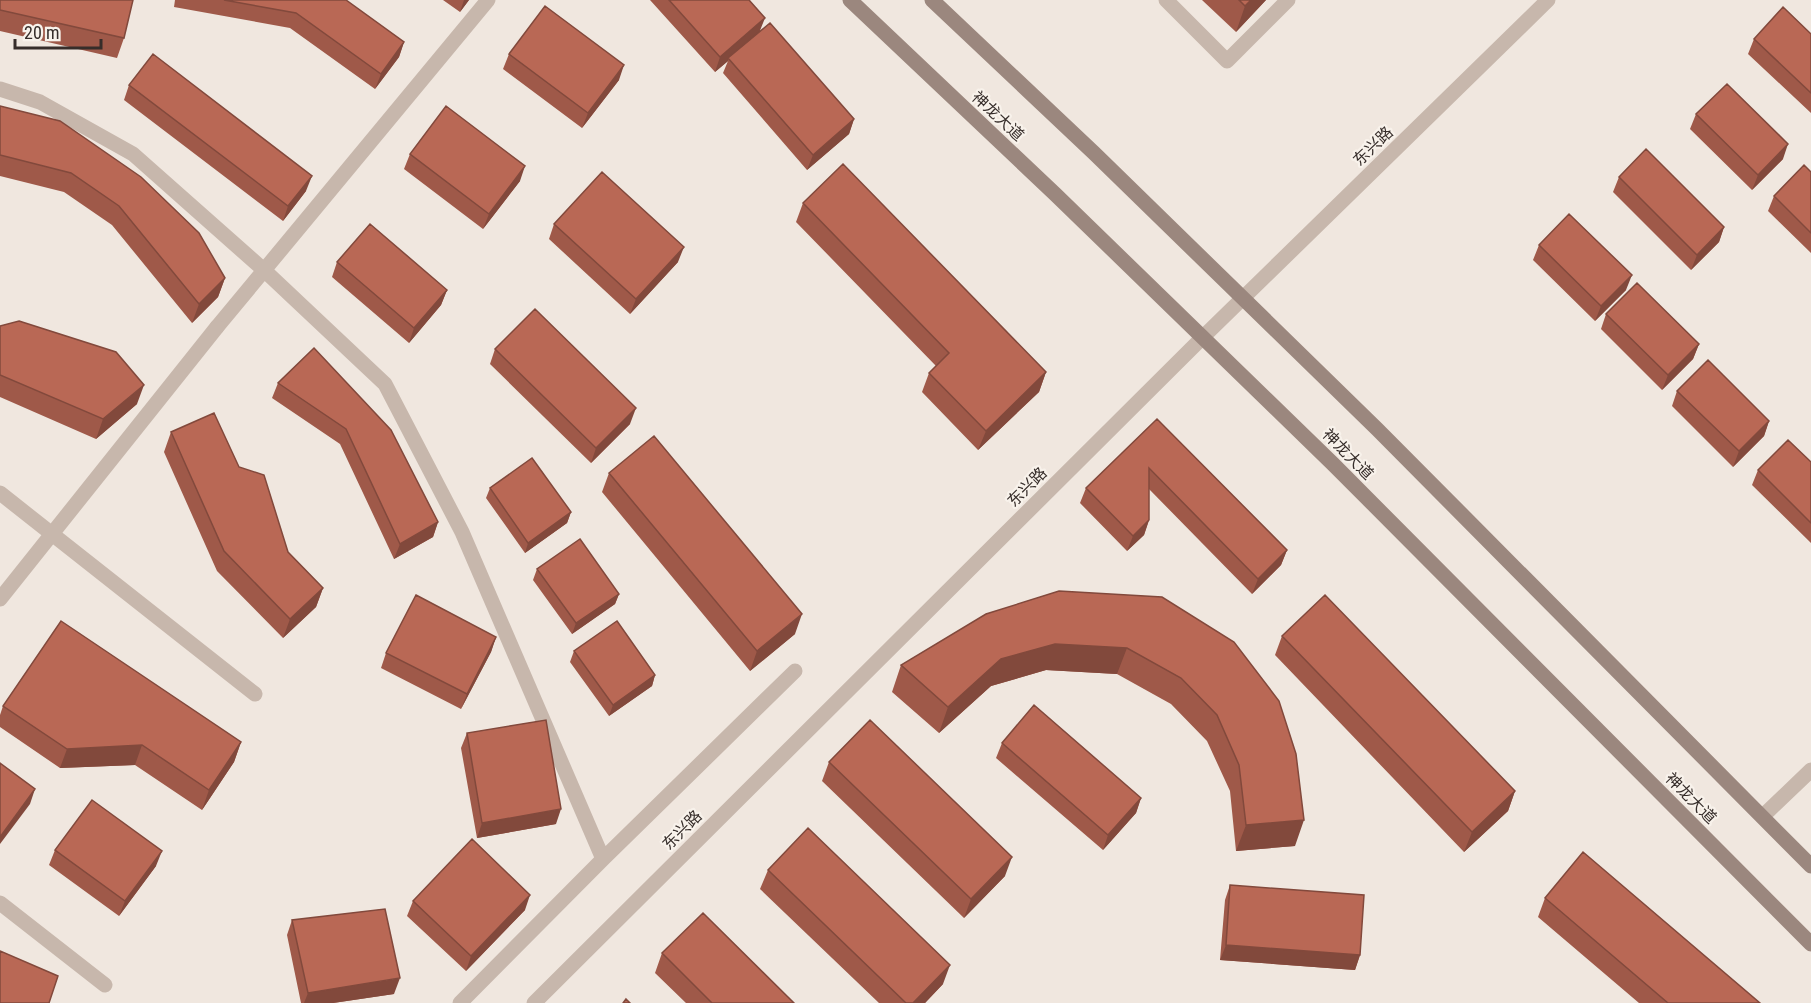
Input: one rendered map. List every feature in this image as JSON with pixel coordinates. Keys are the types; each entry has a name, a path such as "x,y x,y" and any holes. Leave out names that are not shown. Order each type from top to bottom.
{"main road":[{"name":"神龙大道","path":"850,0 1055,194 1333,464 1811,944"},
{"path":"932,0 1094,153 1377,429 1811,866"}],"street":[{"path":"0,599 217,327 488,0"},
{"path":"1166,0 1227,61 1288,0"},
{"name":"东兴路","path":"534,1003 1202,338 1548,0"},
{"path":"0,89 40,102 133,154 265,271 385,384 462,532 603,859"},
{"path":"0,493 255,694"},
{"path":"460,1003 795,671"},
{"path":"1763,816 1811,770"},
{"path":"0,903 105,986"}],"building":[{"path":"0,0 133,0 124,38 0,10"},
{"path":"224,0 346,0 404,42 381,74 296,13"},
{"path":"669,0 749,0 765,18 720,57"},
{"path":"1239,0 1251,0 1245,6"},
{"path":"545,6 624,65 588,113 509,54"},
{"path":"1783,7 1811,34 1811,93 1754,39"},
{"path":"770,23 854,119 813,155 728,58"},
{"path":"153,54 312,176 288,206 129,85"},
{"path":"1727,84 1788,144 1758,175 1696,114"},
{"path":"0,106 60,121 141,177 199,233 225,278 199,304 119,206 71,173 0,155"},
{"path":"446,106 525,166 489,214 410,154"},
{"path":"1646,149 1724,227 1697,255 1619,177"},
{"path":"843,164 1046,372 986,431 929,373 949,353 803,203"},
{"path":"1804,165 1811,172 1811,233 1774,196"},
{"path":"602,172 684,247 636,299 554,224"},
{"path":"1569,214 1632,275 1601,306 1539,245"},
{"path":"370,224 447,290 414,328 337,262"},
{"path":"1637,283 1699,344 1668,375 1606,314"},
{"path":"535,309 636,408 596,448 495,349"},
{"path":"19,321 116,352 144,385 103,419 0,375 0,326"},
{"path":"314,348 391,430 438,522 400,544 346,429 278,383"},
{"path":"1708,360 1769,421 1739,451 1677,391"},
{"path":"214,413 239,467 264,475 288,552 323,588 290,619 224,551 171,432"},
{"path":"1157,419 1287,550 1258,579 1149,468 1149,520 1133,536 1086,488"},
{"path":"654,436 802,614 757,651 609,473"},
{"path":"1788,440 1811,462 1811,523 1758,470"},
{"path":"532,458 571,512 528,543 490,488"},
{"path":"580,539 619,594 576,623 537,569"},
{"path":"1059,591 1162,597 1234,642 1279,701 1296,754 1304,820 1246,825 1239,765 1217,715 1181,678 1127,648 1055,644 1001,659 948,707 901,665 986,614"},
{"path":"416,595 496,637 467,694 386,653"},
{"path":"1325,595 1515,791 1472,832 1282,636"},
{"path":"61,621 241,742 209,790 142,745 67,749 3,706"},
{"path":"617,621 655,675 613,705 574,651"},
{"path":"1034,705 1141,798 1108,835 1002,743"},
{"path":"546,720 561,809 482,823 467,733"},
{"path":"870,720 1012,857 971,899 829,762"},
{"path":"0,763 35,789 0,837"},
{"path":"92,800 162,851 125,901 55,850"},
{"path":"808,828 950,965 913,1003 906,1003 768,870"},
{"path":"472,839 530,895 471,956 413,901"},
{"path":"1583,852 1760,1003 1668,1003 1545,898"},
{"path":"1230,885 1364,895 1360,955 1226,945"},
{"path":"385,909 400,978 308,993 292,920"},
{"path":"703,913 794,1003 712,1003 662,953"},
{"path":"0,951 58,976 49,1003 0,1003"}]}
